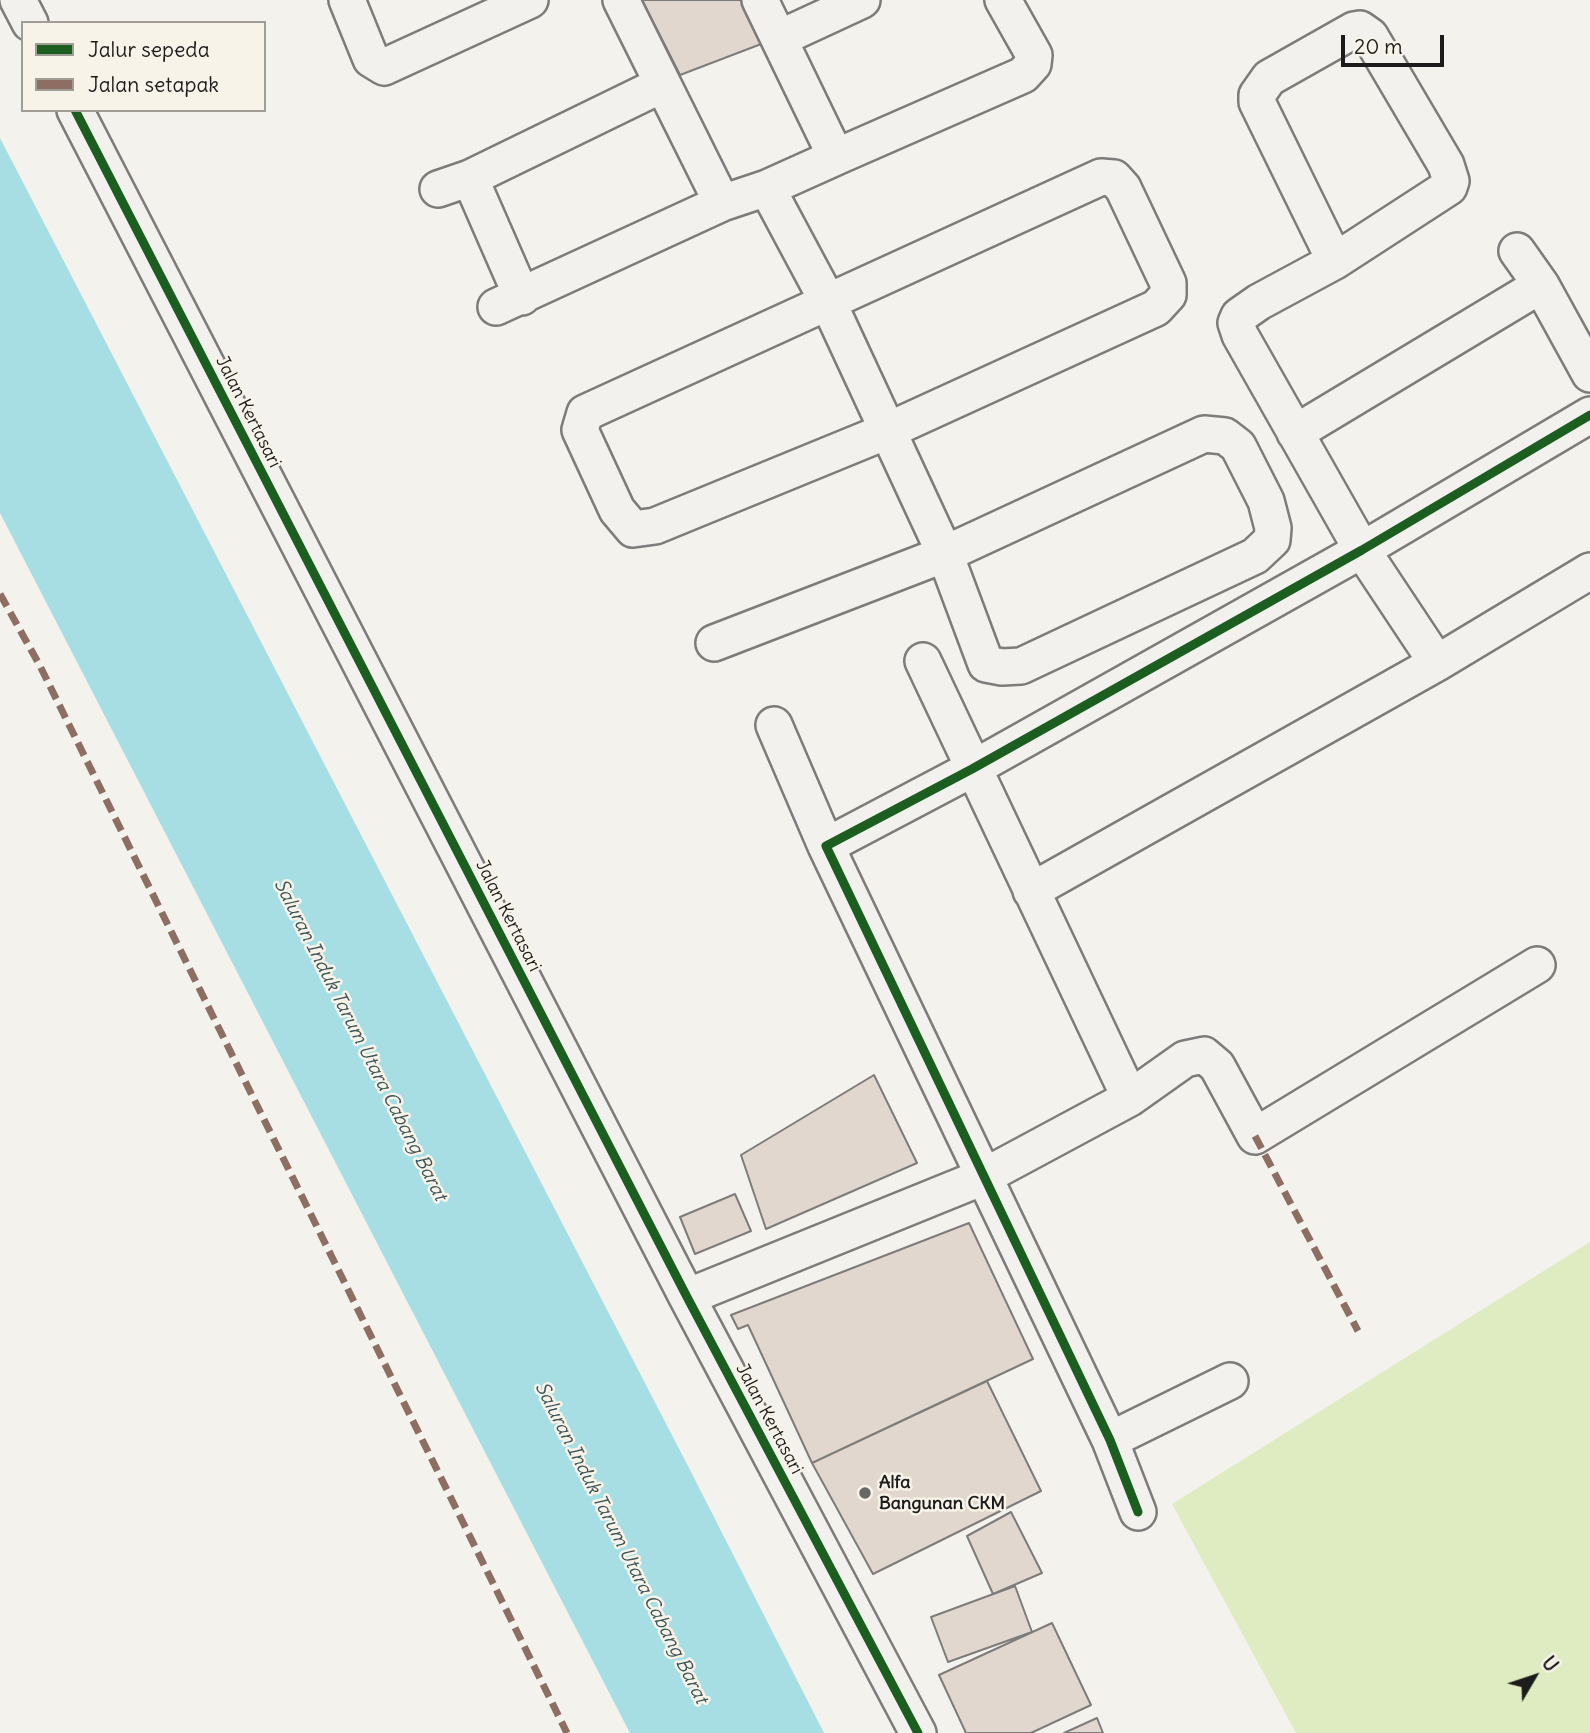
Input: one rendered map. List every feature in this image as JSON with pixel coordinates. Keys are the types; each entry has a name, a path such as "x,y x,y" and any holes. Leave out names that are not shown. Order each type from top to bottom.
{"street":[{"path":"19,0 29,21"},
{"path":"347,0 371,59 383,67 530,0"},
{"path":"621,0 722,203"},
{"path":"760,0 836,157"},
{"path":"780,38 862,0"},
{"path":"661,85 454,184 509,302 722,203 767,188 1023,75 1033,64 1034,55 1003,0"},
{"path":"1335,261 1257,102 1257,95 1269,78 1360,29 1370,36 1446,165 1451,181 1449,187 1335,261 1259,302 1239,316 1236,323 1362,550 1437,663"},
{"name":"Jalan Kertasari","path":"77,112 687,1297 918,1733"},
{"path":"1101,177 1114,178 1122,188 1168,283 1168,295 1156,308 887,431 655,526 633,529 617,510 580,430 585,413 828,302 1101,177"},
{"path":"714,643 945,554 1204,434 1225,436 1238,446 1266,501 1273,528 1272,540 1255,556 1021,666 986,664 945,554 828,302 767,188"},
{"path":"1517,251 1541,285 1590,374"},
{"path":"1296,433 1541,285"},
{"path":"826,846 972,769 1362,550 1590,415"},
{"path":"1031,891 1437,663 1590,571"},
{"path":"923,661 1130,1098"},
{"path":"774,725 826,846 1110,1440 1138,1512"},
{"path":"687,1297 983,1177 1130,1098 1185,1059 1204,1055 1217,1066 1255,1136 1537,965"},
{"path":"1110,1440 1230,1381"}],"green space":[{"path":"1590,1242 1590,1733 1296,1733 1172,1504"}],"water":[{"name":"Saluran Induk Tarum Utara Cabang Barat","path":"0,138 824,1733 630,1733 0,513"}],"building":[{"path":"642,0 749,0 769,41 680,75"},
{"path":"874,1075 917,1163 766,1229 741,1155"},
{"path":"735,1194 751,1231 695,1254 680,1217"},
{"path":"969,1223 1033,1359 812,1463 748,1325 738,1329 731,1315"},
{"path":"987,1381 1041,1491 873,1574 812,1463"},
{"path":"1011,1512 1042,1573 993,1594 967,1536"},
{"path":"1015,1586 1032,1632 948,1662 931,1617"},
{"path":"1052,1623 1091,1705 1031,1733 966,1733 939,1675"},
{"path":"1097,1718 1103,1733 1064,1733"}],"marked path":[{"path":"0,594 40,666 567,1733"},
{"path":"1255,1136 1358,1331"}],"cycle path":[{"path":"76,112 687,1297 918,1733"},
{"path":"1138,1512 1110,1440 826,846 972,769 1362,550 1590,415"}],"place":[{"name":"Alfa Bangunan CKM","path":"865,1493"}]}
